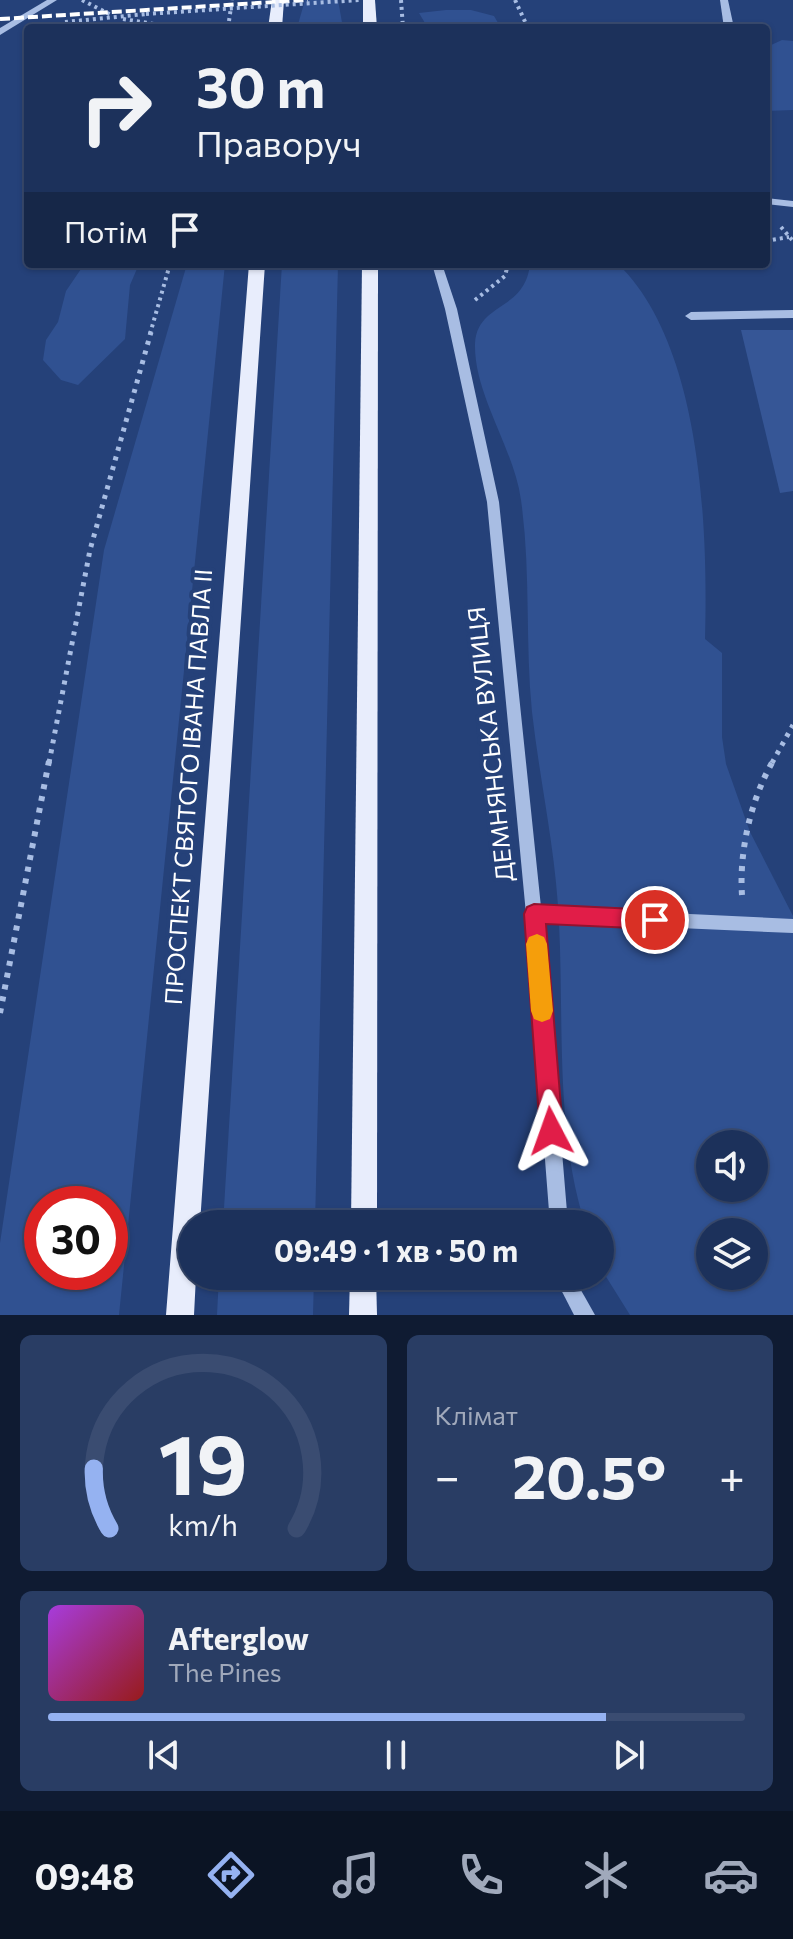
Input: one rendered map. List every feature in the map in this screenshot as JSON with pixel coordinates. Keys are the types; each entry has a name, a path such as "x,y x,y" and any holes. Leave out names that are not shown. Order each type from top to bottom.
{"main road":[{"path":"275,24 278,0"},
{"path":"365,3 369,24"},
{"name":"ПРОСПЕКТ СВЯТОГО ІВАНА ПАВЛА II","path":"180,1315 257,268"},
{"path":"364,1210 370,268"},
{"path":"363,1290 363,1315"}],"street":[{"path":"3,30 53,0"},
{"path":"724,0 728,24"},
{"path":"770,201 793,204"},
{"name":"ДЕМНЯНСЬКА ВУЛИЦЯ","path":"438,268 451,309 493,502 534,914 558,1210"},
{"path":"691,316 793,314"},
{"path":"534,914 793,926"},
{"path":"571,1290 585,1315"}],"path":[{"path":"82,0 116,18 154,24"},
{"path":"229,24 232,0"},
{"path":"401,0 403,24"},
{"path":"515,0 526,24"},
{"path":"60,24 146,14 365,3"},
{"path":"3,30 24,28"},
{"path":"770,241 791,239"},
{"path":"0,1013 90,550 169,268"},
{"path":"451,309 479,298 505,276 507,268"},
{"path":"740,866 762,780 793,725"}],"shaded area":[{"path":"305,0 338,0 342,24 298,24"},
{"path":"471,10 494,16 499,24 426,24 419,13"},
{"path":"782,40 793,41 793,110 770,111 770,46"},
{"path":"137,268 130,285 125,339 78,385 61,380 43,360 46,340 58,322 66,291 81,269"},
{"path":"186,268 225,268 128,1226 128,1186 24,1186 24,1290 122,1290 119,1315 0,1315 0,1243 104,550"},
{"path":"282,268 338,268 315,1210 224,1210"},
{"path":"529,268 621,268 646,299 667,341 683,389 701,493 705,639 722,653 722,737 726,764 750,832 793,916 793,1315 630,1315 614,1289 614,1210 581,1210 575,1188 565,1113 557,896 532,712 521,500 511,461 487,402 476,363 478,330 492,313 520,291"},
{"path":"218,1290 314,1290 313,1315 217,1315"}],"building":[{"path":"741,330 793,330 793,491 780,493"}],"railway":[{"path":"0,19 308,0"}],"slow traffic":[{"path":"537,944 542,1011"}],"route":[{"path":"551,1131 534,914 655,920"}]}
